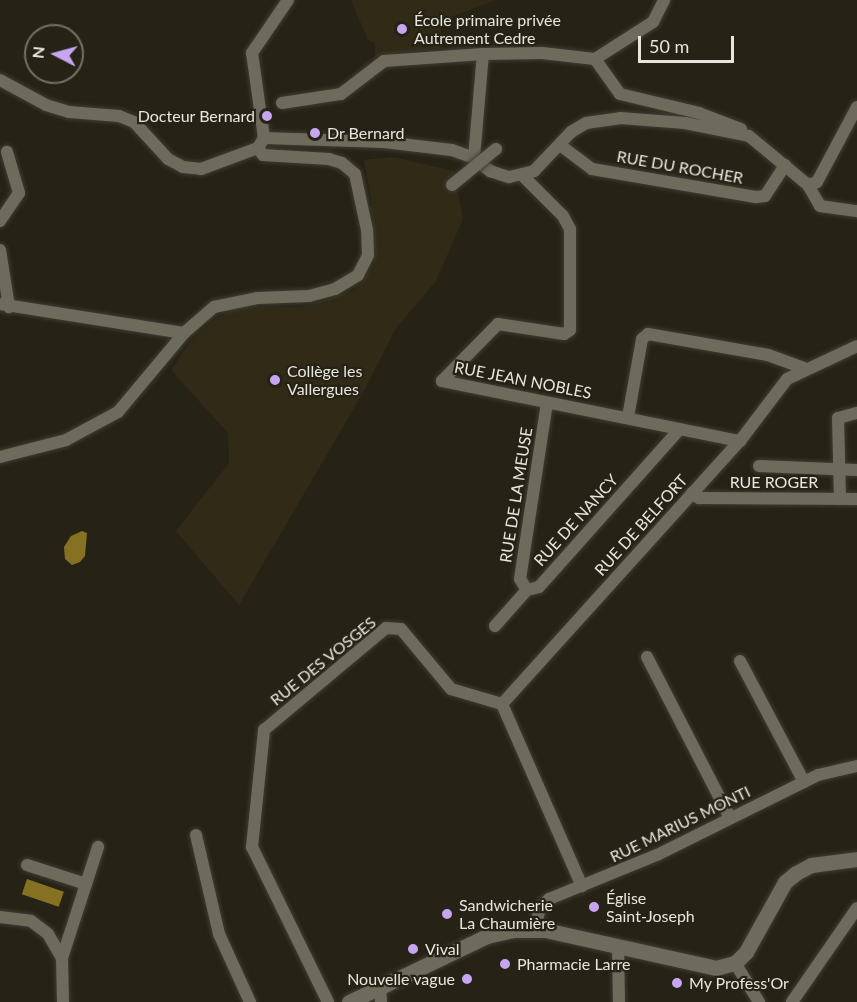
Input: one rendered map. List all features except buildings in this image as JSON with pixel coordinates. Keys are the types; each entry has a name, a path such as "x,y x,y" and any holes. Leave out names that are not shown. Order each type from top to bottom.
{"street":[{"path":"0,457 66,440 118,412 184,333 214,307 230,301 309,296 335,289 358,275 368,255 367,230 355,174 342,163 329,159 272,158 261,143 262,115 252,56 288,0"},
{"path":"282,103 341,94 384,61 483,54 542,53 595,59 653,22 664,0"},
{"path":"474,158 483,54"},
{"path":"595,59 621,94 699,113 741,128 808,184 820,206 857,211"},
{"path":"0,80 46,105 69,112 119,116 134,122 168,159 183,166 201,169 261,143 384,142 452,150 474,158 490,171 523,176 534,171 571,132 602,118 685,123 749,136"},
{"path":"808,184 817,182 857,107"},
{"name":"RUE DU ROCHER","path":"560,145 592,169 756,197 765,196 785,165"},
{"path":"452,186 496,149"},
{"path":"0,221 19,194 7,152"},
{"name":"RUE JEAN NOBLES","path":"523,176 563,216 570,229 570,330 564,334 498,324 442,381 740,441"},
{"path":"0,250 5,306 184,333"},
{"path":"628,417 642,339 648,334 768,355 804,368"},
{"name":"RUE DE BELFORT","path":"502,704 740,441 787,379 804,368 857,346"},
{"name":"RUE DE LA MEUSE","path":"527,590 520,579 547,403"},
{"path":"840,499 838,418 857,413"},
{"name":"RUE DE NANCY","path":"495,626 527,590 539,586 679,430"},
{"path":"759,466 857,470"},
{"name":"RUE ROGER","path":"692,493 699,498 857,499"},
{"name":"RUE DES VOSGES","path":"328,1002 252,847 264,730 386,628 394,627 401,629 451,689 502,704"},
{"path":"647,657 730,818"},
{"path":"740,661 804,782"},
{"path":"502,704 582,886"},
{"name":"RUE MARIUS MONTI","path":"535,928 545,902 657,855 804,782 857,766"},
{"path":"196,835 219,934 250,1002"},
{"path":"63,1002 62,958 98,847"},
{"path":"349,1002 381,995 487,936 535,928 716,968 735,963 746,952 785,882 811,865 857,859"},
{"path":"27,865 86,884"},
{"path":"792,1002 857,908"},
{"path":"0,917 31,921 48,934 62,958"},
{"path":"618,947 619,1002"},
{"path":"735,963 759,1002"}],"shaded area":[{"name":"École primaire privée Autrement Cedre","path":"351,0 496,0 440,21 443,48 375,57 375,43 368,40"},
{"name":"Collège les Vallergues","path":"394,157 454,171 463,219 436,281 396,328 364,391 239,605 176,531 229,463 228,433 171,370 191,340 216,318 242,307 302,307 354,291 374,265 371,199 364,160"},
{"path":"82,531 87,533 85,556 80,562 72,565 65,559 64,547 71,536"},
{"path":"27,879 64,892 59,907 22,894"}],"place":[{"name":"École primaire privée Autrement Cedre","path":"402,29"},
{"name":"Docteur Bernard","path":"267,116"},
{"name":"Dr Bernard","path":"315,133"},
{"name":"Collège les Vallergues","path":"275,380"},
{"name":"Église Saint-Joseph","path":"594,907"},
{"name":"Sandwicherie La Chaumière","path":"447,914"},
{"name":"Vival","path":"413,949"},
{"name":"Pharmacie Larre","path":"505,964"},
{"name":"Nouvelle vague","path":"467,979"},
{"name":"My Profess'Or","path":"677,983"}]}
